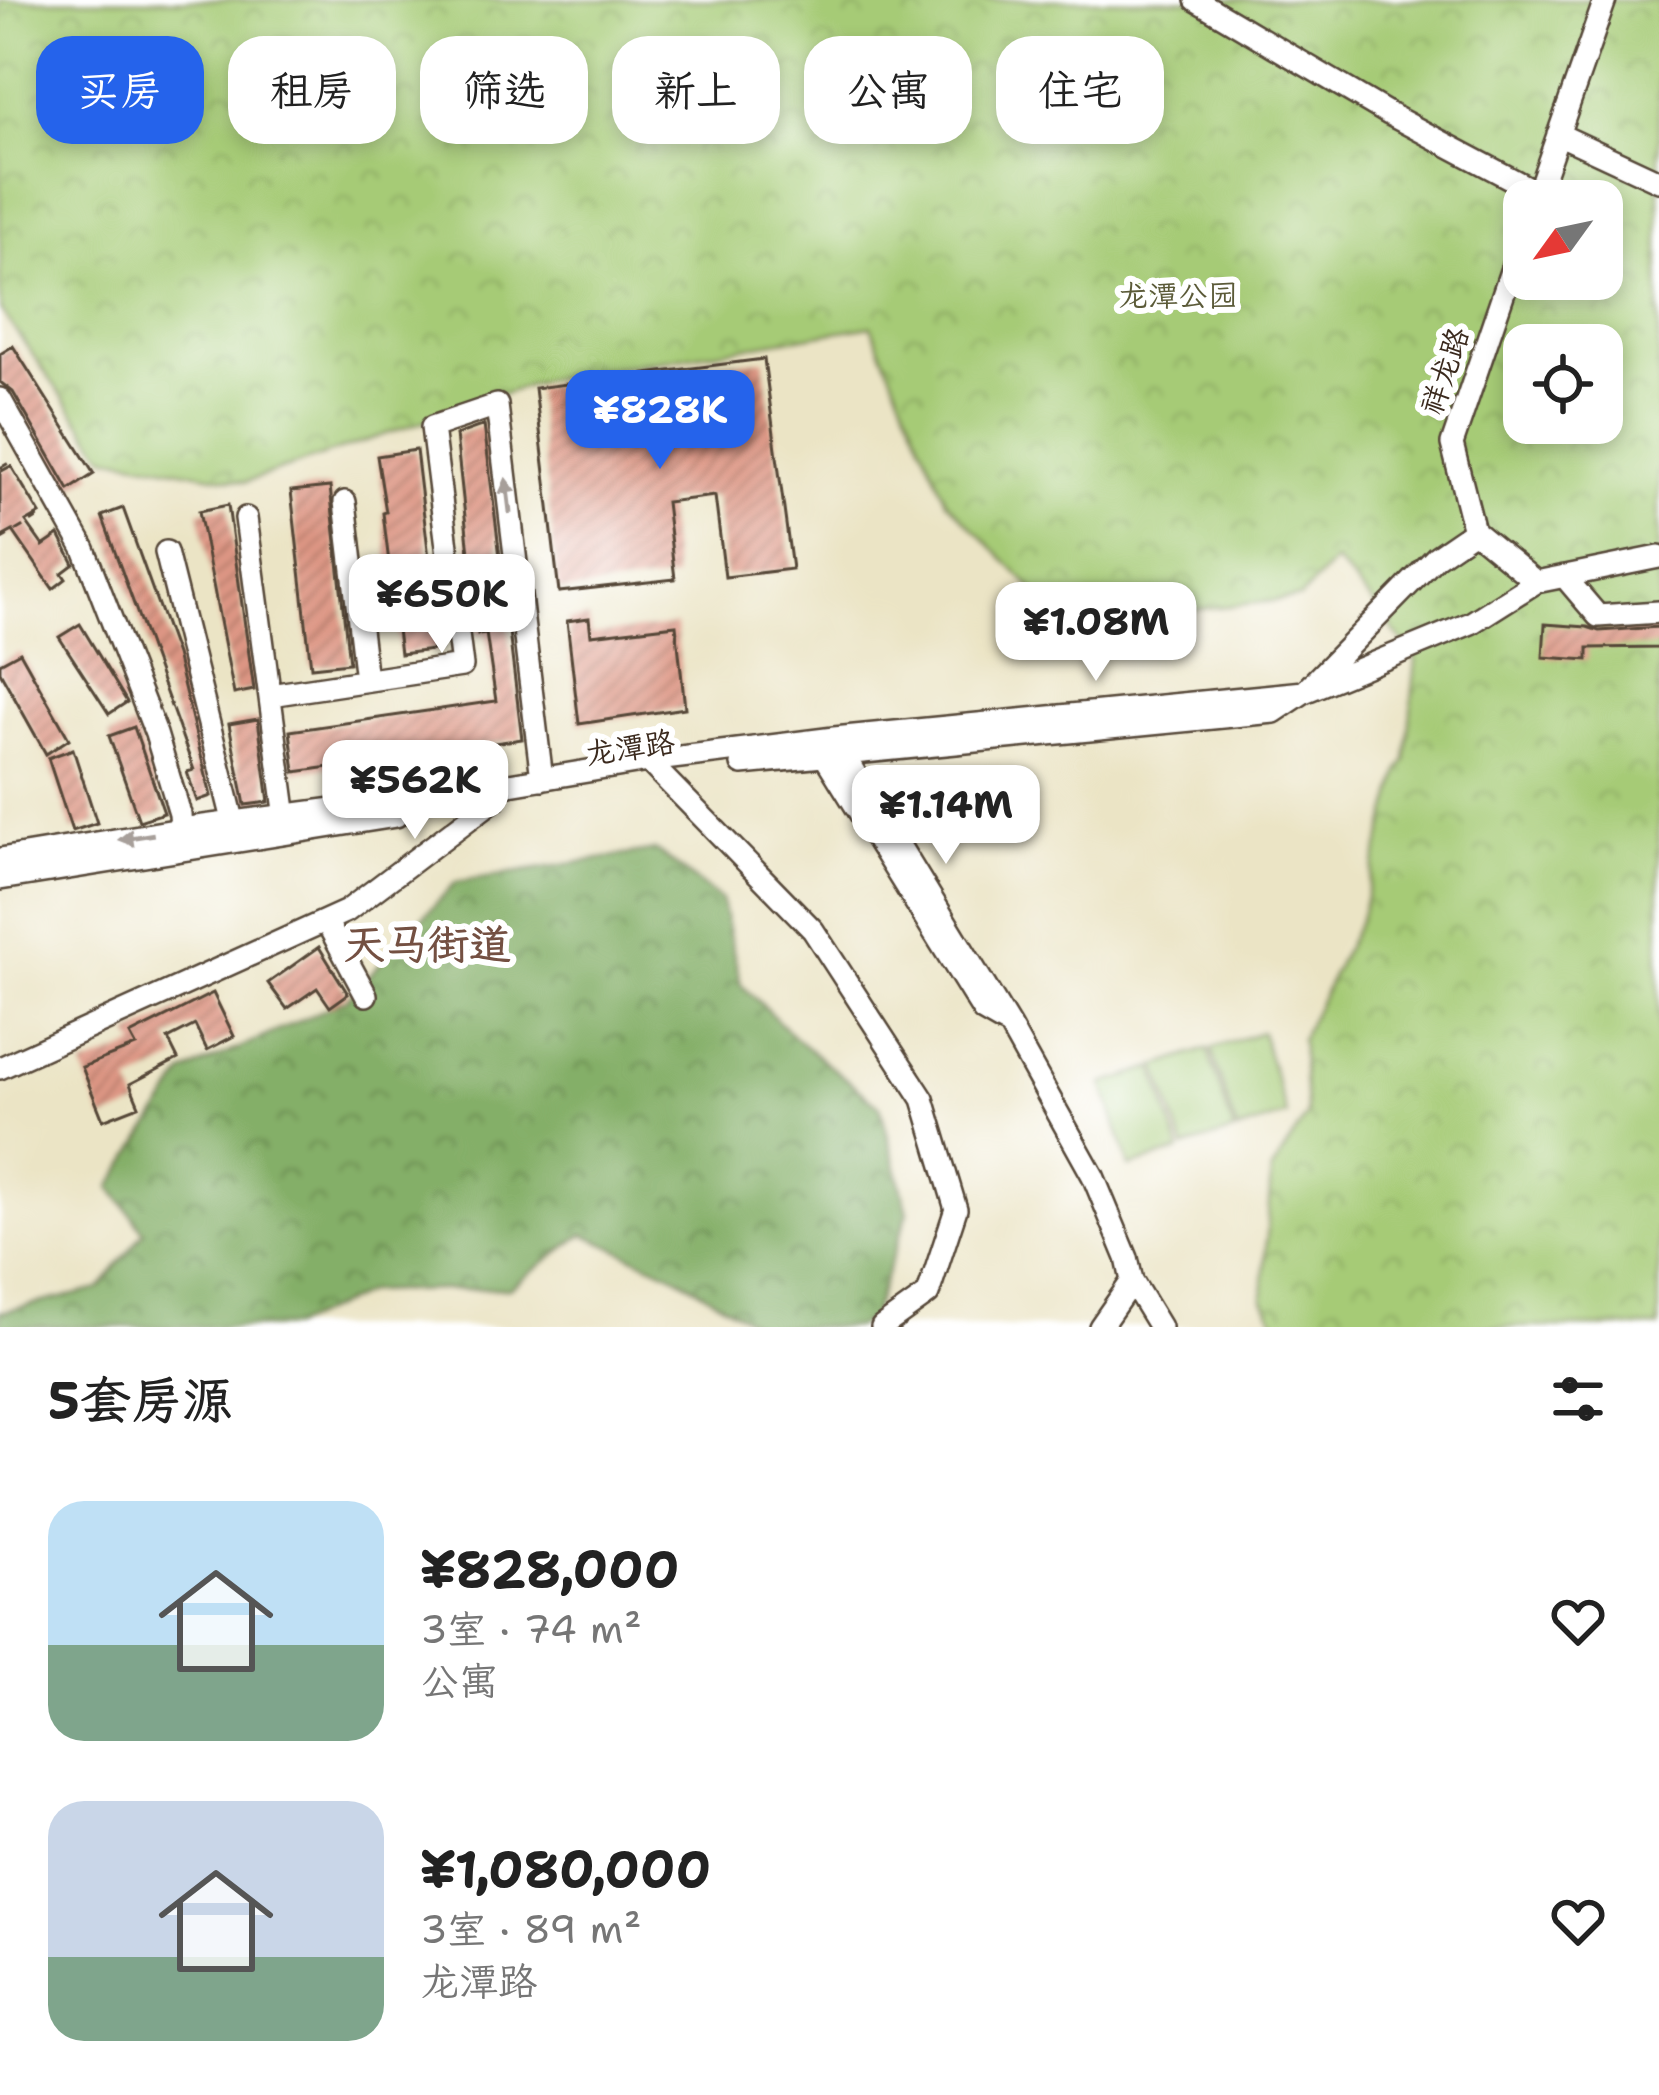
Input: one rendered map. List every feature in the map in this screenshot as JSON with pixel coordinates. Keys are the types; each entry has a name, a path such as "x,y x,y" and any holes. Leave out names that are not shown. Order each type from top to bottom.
{"street":[{"path":"1196,0 1506,180"},
{"path":"1542,180 1605,0"},
{"path":"1558,134 1659,181"},
{"name":"祥龙路","path":"1474,531 1452,444 1503,294"},
{"path":"0,399 84,549 156,734 181,830"},
{"path":"269,694 462,666 432,427 497,405 542,779"},
{"path":"346,502 366,680"},
{"path":"246,518 286,818"},
{"path":"1304,692 1436,557 1474,531 1536,582"},
{"path":"166,552 234,824"},
{"path":"1304,692 1471,623 1536,582 1659,556"},
{"path":"1564,576 1598,616 1659,612"},
{"name":"龙潭路","path":"0,859 654,766 893,741 1274,712 1304,692"},
{"path":"830,747 1010,1027 1093,1176 1132,1281 1160,1327"},
{"path":"654,766 813,929 923,1099 956,1209 928,1294 882,1327"},
{"name":"龙潭路","path":"0,879 494,800 654,766"},
{"path":"0,1068 347,911 494,800"},
{"path":"326,921 366,995"},
{"path":"1100,1327 1132,1281"}],"path":[{"path":"0,540 58,504"}],"green space":[{"name":"龙潭公园","path":"0,0 1659,0 1659,1327 1278,1327 1263,1297 1271,1172 1307,1115 1301,1039 1360,919 1406,761 1416,660 1335,561 1300,598 1067,624 946,500 871,326 544,380 246,482 105,456 0,309"},
{"path":"655,850 721,900 741,984 795,1038 880,1106 908,1212 871,1318 856,1327 760,1327 678,1277 584,1234 509,1288 368,1292 291,1327 0,1327 0,1312 99,1289 144,1232 111,1187 185,1073 347,999 456,882"},
{"path":"1261,1032 1287,1115 1237,1131 1211,1049"},
{"path":"1207,1049 1234,1132 1184,1148 1157,1066"},
{"path":"1154,1068 1180,1151 1130,1167 1103,1084"}],"building":[{"path":"13,346 94,474 69,490 13,392 0,382 0,354"},
{"path":"764,359 792,569 725,577 715,496 666,502 675,579 559,592 535,388"},
{"path":"484,425 522,739 295,772 290,731 496,701 486,633 478,634 456,435"},
{"path":"416,450 440,649 400,654 377,456"},
{"path":"11,466 40,514 26,522 43,546 59,535 74,564 53,589 13,531 0,538 0,472"},
{"path":"330,487 349,663 311,667 291,491"},
{"path":"228,505 254,690 234,694 199,511"},
{"path":"123,508 176,655 211,796 197,801 187,772 194,770 102,516"},
{"path":"589,618 591,635 676,625 685,708 579,724 567,621"},
{"path":"80,624 127,702 109,714 59,637"},
{"path":"1545,624 1599,631 1659,627 1659,647 1588,648 1588,660 1543,657"},
{"path":"20,652 69,739 46,754 0,672 0,663"},
{"path":"258,719 269,802 245,805 229,724"},
{"path":"134,727 164,813 139,821 109,736"},
{"path":"73,749 97,823 72,831 48,758"},
{"path":"319,947 348,994 330,1007 317,988 287,1009 268,983"},
{"path":"213,993 234,1036 207,1050 195,1025 168,1039 178,1059 130,1084 139,1106 103,1120 82,1067 136,1046 130,1035"}],"district":[{"name":"天马街道","path":"427,944"}]}
